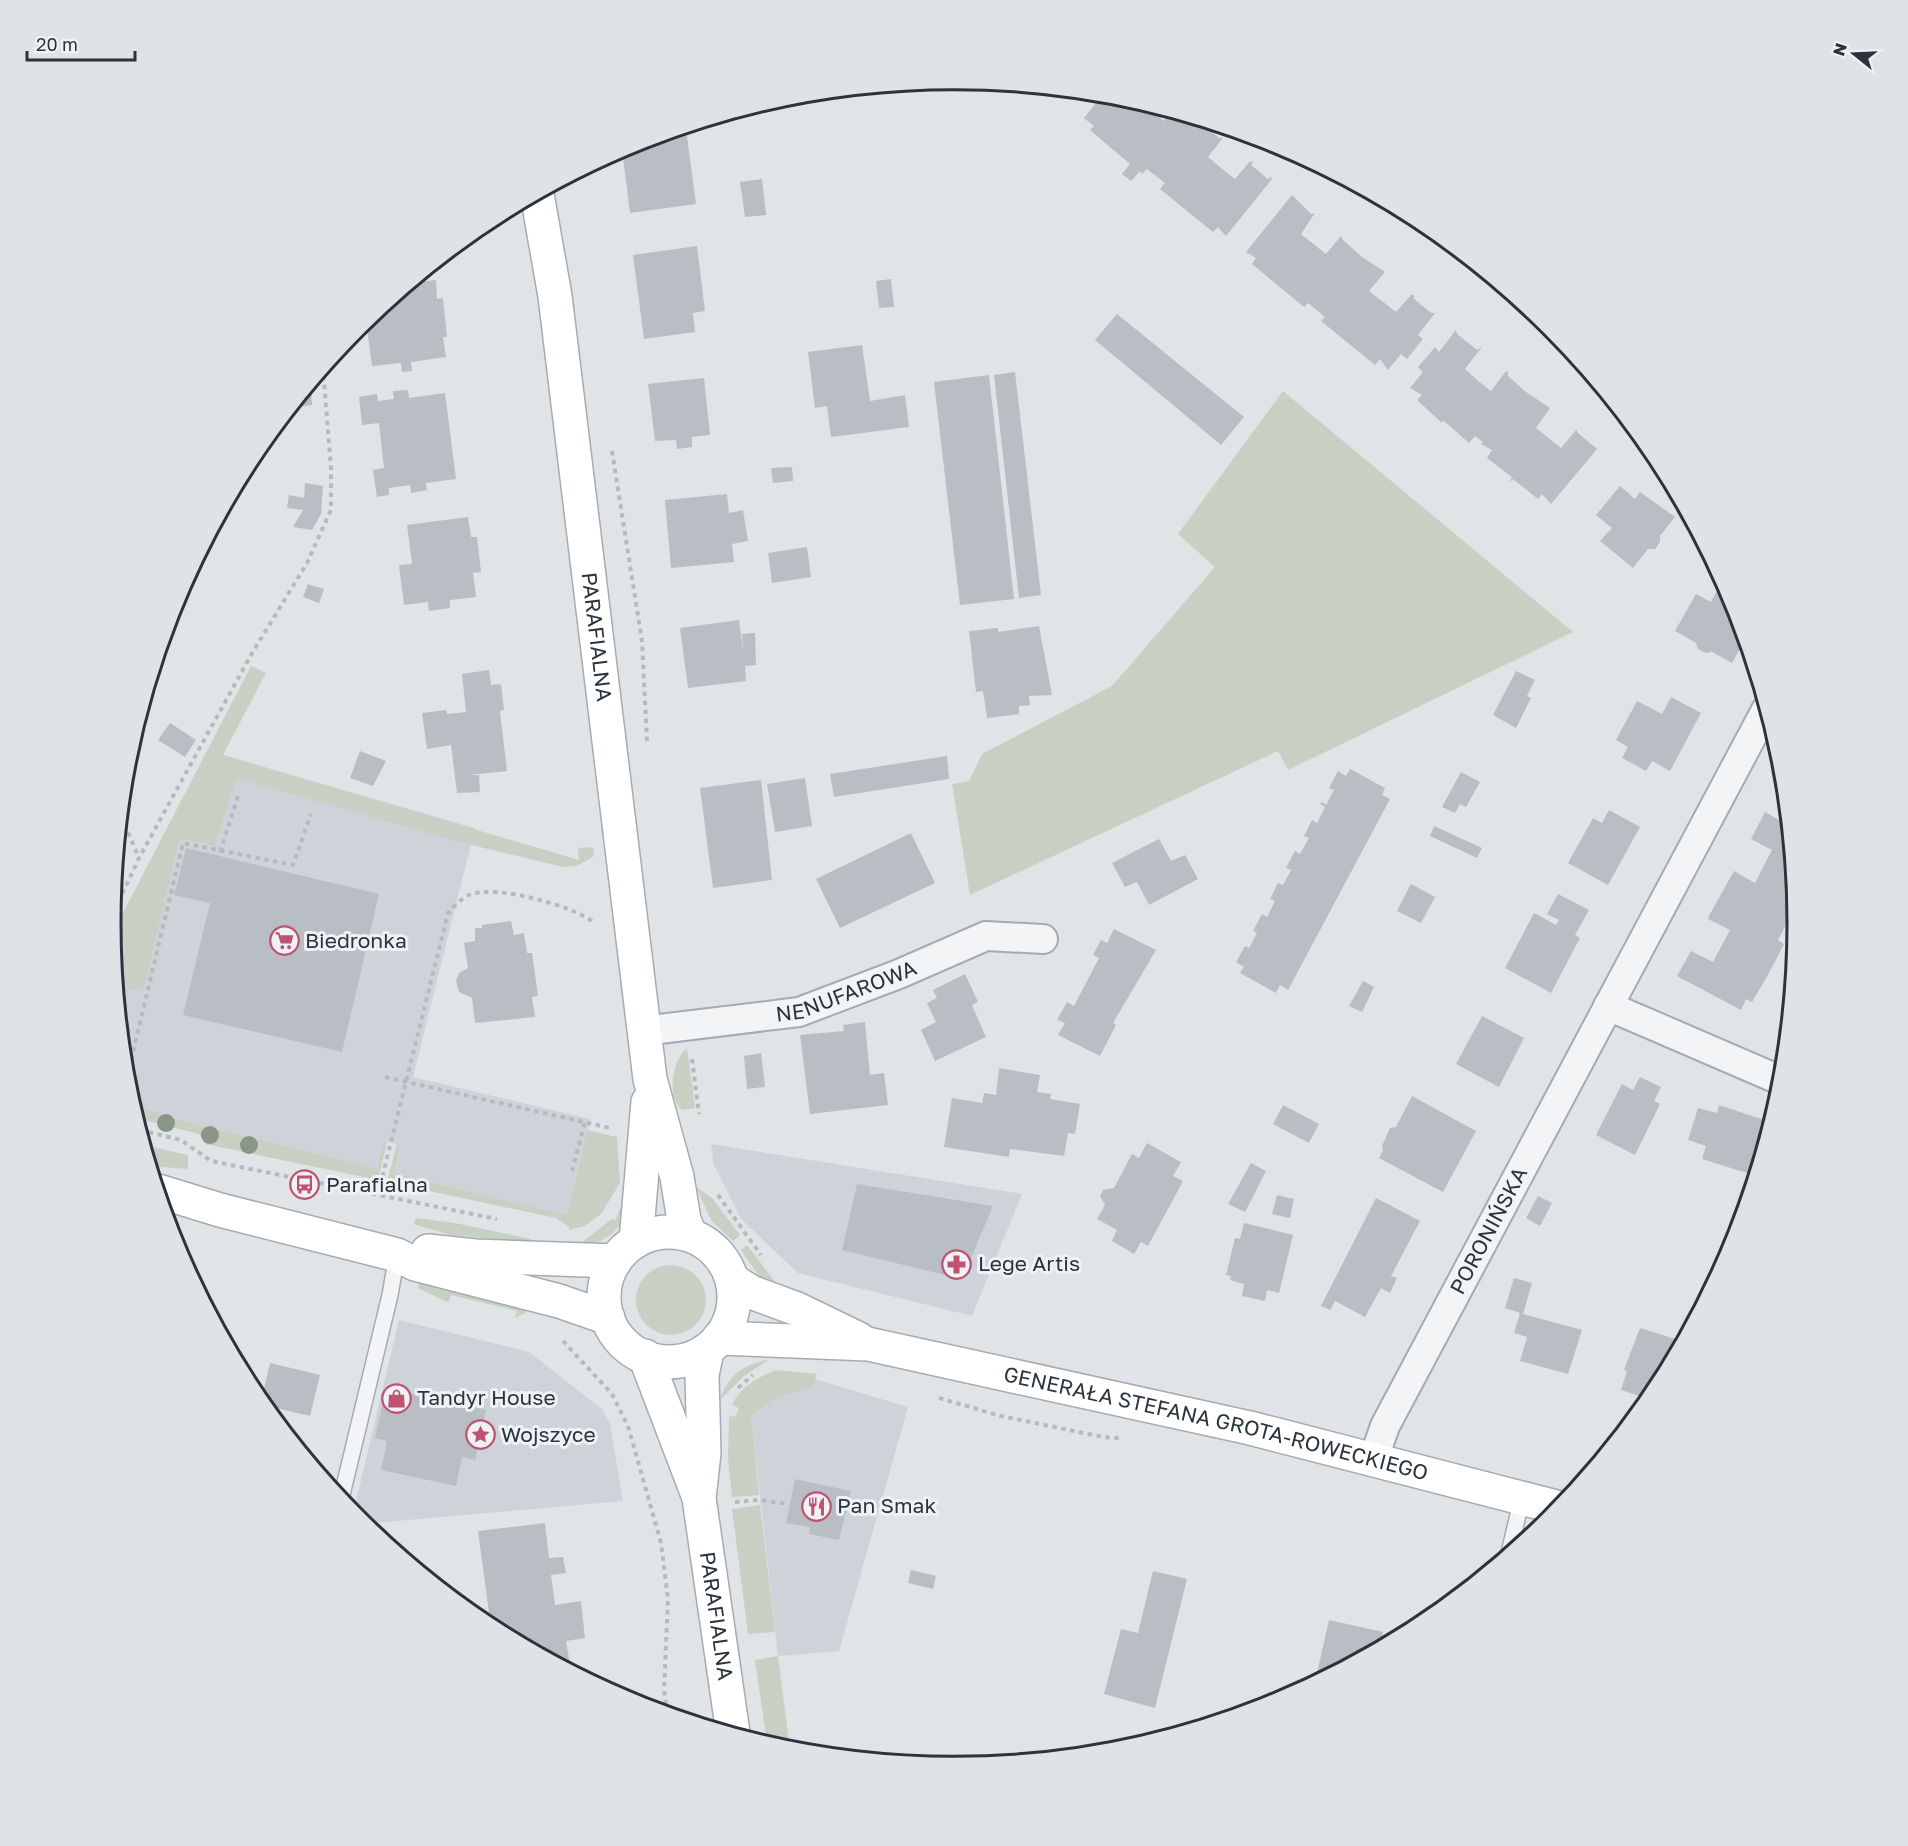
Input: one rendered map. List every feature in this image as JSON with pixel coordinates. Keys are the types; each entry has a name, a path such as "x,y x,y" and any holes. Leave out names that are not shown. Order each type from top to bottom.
{"street":[{"name":"PARAFIALNA","path":"538,201 555,296 650,1079 677,1177 684,1220 690,1235"},
{"name":"PORONIŃSKA","path":"1374,1458 1384,1426 1762,720"},
{"name":"NENUFAROWA","path":"643,1031 800,1012 899,974 986,936 1043,939"},
{"path":"1608,1006 1773,1077"},
{"name":"PARAFIALNA","path":"626,1251 650,1079"},
{"path":"166,1193 220,1210 397,1254 416,1264 559,1301 608,1318"},
{"path":"397,1254 421,1250 476,1257 626,1251 658,1233 690,1235 703,1240 717,1253 732,1280 734,1298 732,1317 713,1345 680,1361 656,1361 629,1348 616,1335 608,1318 604,1288 626,1251"},
{"name":"GENERAŁA STEFANA GROTA-ROWECKIEGO","path":"732,1280 751,1292 797,1309 868,1344"},
{"name":"GENERAŁA STEFANA GROTA-ROWECKIEGO","path":"713,1345 868,1344 1374,1458 1549,1505"},
{"name":"PARAFIALNA","path":"713,1345 702,1375 704,1453 712,1500 732,1726"},
{"name":"PARAFIALNA","path":"645,1356 712,1500"}],"lane":[{"path":"343,1489 390,1295 397,1254"},
{"path":"1512,1541 1522,1498"}],"path":[{"path":"122,894 139,858 251,655 307,563 331,510 331,468 324,379"},
{"path":"220,852 239,793"},
{"path":"132,1056 183,843 293,865 310,814"},
{"path":"127,829 139,858"},
{"path":"378,1194 408,1082 448,913 458,902 469,895 502,892 584,914 602,931"},
{"path":"692,1050 699,1117"},
{"path":"385,1077 615,1129"},
{"path":"572,1172 585,1122"},
{"path":"147,1132 181,1140 211,1161 504,1221"},
{"path":"717,1194 766,1262"},
{"path":"556,1335 612,1394 628,1426 661,1543 668,1599 664,1690 666,1705"},
{"path":"734,1392 760,1369"},
{"path":"712,1500 759,1500 788,1504"}],"shaded area":[{"path":"223,755 475,828 413,1077 590,1119 567,1215 394,1173 400,1145 384,1141 377,1168 176,1119 142,1107 128,1032 122,945"},
{"path":"711,1144 1022,1194 972,1316 798,1273 741,1219 714,1165"},
{"path":"399,1320 529,1352 602,1409 610,1424 623,1501 377,1523 356,1502"},
{"path":"815,1379 908,1407 839,1651 778,1656 750,1407"}],"green space":[{"path":"1283,391 1573,632 1288,770 1278,751 970,895 952,784 969,781 982,754 1112,686 1215,567 1178,534"},
{"path":"251,666 266,673 223,755 579,860 578,848 593,847 594,856 577,866 563,867 459,842 236,778 215,846 180,838 144,987 124,991 121,916"},
{"path":"687,1048 695,1108 682,1110 674,1096 673,1079 678,1061"},
{"path":"142,1107 176,1119 377,1168 384,1141 387,1142 378,1180 205,1144 199,1134 145,1120"},
{"path":"587,1130 617,1137 620,1183 601,1214 585,1226 569,1230 569,1227 556,1218 387,1182 397,1144 400,1145 394,1173 567,1215"},
{"path":"151,1147 188,1155 188,1169 157,1167"},
{"path":"696,1187 712,1198 740,1235 733,1241 711,1220"},
{"path":"621,1207 624,1207 623,1216 616,1230 602,1240 577,1246 612,1219 615,1221"},
{"path":"416,1218 455,1223 531,1239 531,1242 451,1235 413,1224"},
{"path":"747,1245 782,1291 761,1279 741,1250"},
{"path":"678,1265 691,1271 700,1280 704,1286 706,1300 704,1314 696,1325 685,1333 664,1335 646,1325 638,1314 636,1293 646,1275 657,1267"},
{"path":"419,1281 528,1308 525,1313 515,1318 517,1311 451,1295 449,1302 418,1288"},
{"path":"770,1359 744,1376 720,1400 728,1383 738,1372 752,1364"},
{"path":"776,1370 817,1374 813,1387 777,1397 751,1415 759,1495 732,1497 728,1458 729,1415 735,1417 739,1408 732,1405 750,1383"},
{"path":"760,1505 775,1632 748,1634 732,1509"},
{"path":"778,1656 789,1739 766,1734 755,1660"}],"building":[{"path":"1096,103 1157,115 1164,121 1167,117 1170,118 1210,130 1219,138 1223,138 1208,157 1235,179 1250,161 1253,163 1251,165 1268,179 1271,177 1272,179 1226,236 1218,227 1213,232 1160,189 1165,183 1147,169 1142,174 1140,171 1131,181 1122,174 1130,164 1090,130 1094,126 1084,118"},
{"path":"687,136 696,204 630,213 623,159 677,137"},
{"path":"762,179 766,215 745,217 740,182"},
{"path":"1292,195 1311,214 1315,213 1301,234 1326,254 1341,236 1362,257 1385,272 1369,291 1396,312 1412,294 1415,296 1413,298 1431,313 1435,313 1418,335 1423,339 1407,359 1401,354 1388,370 1380,359 1375,365 1321,321 1325,317 1308,303 1304,307 1252,264 1256,258 1246,252"},
{"path":"697,246 705,311 693,313 695,332 644,339 633,255"},
{"path":"891,279 894,307 879,308 876,281"},
{"path":"436,280 437,299 443,298 447,337 443,337 446,357 411,362 412,371 402,372 401,363 372,366 368,332 424,281"},
{"path":"1117,314 1244,417 1221,445 1095,340"},
{"path":"1456,330 1457,334 1477,350 1482,347 1465,369 1477,380 1491,391 1506,371 1509,373 1507,375 1526,392 1550,408 1536,428 1561,448 1577,429 1577,432 1597,449 1551,504 1542,494 1538,499 1513,479 1509,483 1512,477 1487,458 1492,450 1481,444 1483,442 1475,436 1469,443 1444,421 1441,422 1417,400 1422,395 1410,388 1423,372 1418,367 1435,347 1439,352"},
{"path":"862,345 870,401 905,395 909,427 831,437 827,406 815,408 808,352"},
{"path":"1015,372 1041,595 1019,598 994,375"},
{"path":"989,375 1014,599 960,605 934,382"},
{"path":"704,378 710,435 692,437 692,447 677,449 676,440 655,441 648,384"},
{"path":"408,390 409,398 445,393 456,479 426,483 427,490 411,493 410,485 389,488 389,495 377,497 373,470 384,468 379,423 362,425 359,397 377,394 378,401 394,399 393,391"},
{"path":"311,394 312,405 301,406"},
{"path":"792,467 793,481 773,483 771,468"},
{"path":"305,483 323,486 321,514 312,530 293,527 303,510 287,508 289,495 304,498"},
{"path":"1620,486 1635,499 1640,492 1675,517 1660,536 1660,542 1655,549 1648,549 1633,568 1600,541 1612,528 1596,515"},
{"path":"727,494 729,513 743,510 748,541 732,544 734,562 671,568 665,500"},
{"path":"468,517 471,537 477,537 481,572 473,573 476,597 450,600 450,608 429,611 428,602 404,605 399,565 412,564 407,525"},
{"path":"807,547 811,577 772,583 768,553"},
{"path":"308,584 324,589 319,603 303,597"},
{"path":"1717,590 1740,648 1732,663 1712,652 1706,653 1698,649 1696,643 1675,631 1696,594 1711,602"},
{"path":"739,620 743,651 742,634 755,633 756,665 745,666 746,681 688,688 680,628"},
{"path":"1039,626 1052,695 1029,696 1030,705 1019,706 1019,714 987,718 983,691 976,692 969,631 998,628 998,632"},
{"path":"489,670 491,685 501,684 504,710 500,711 507,771 469,775 479,775 480,792 457,793 451,745 427,749 422,713 446,710 447,714 466,712 462,674"},
{"path":"1516,671 1535,680 1527,696 1531,698 1516,728 1493,715"},
{"path":"1671,697 1701,713 1670,771 1652,761 1646,771 1622,758 1628,747 1616,740 1637,701 1662,714"},
{"path":"170,723 196,740 185,757 158,740"},
{"path":"360,751 386,761 373,786 350,778"},
{"path":"947,756 949,779 834,797 830,774"},
{"path":"1350,769 1385,788 1382,795 1390,799 1288,990 1280,985 1276,993 1240,973 1244,967 1236,962 1245,946 1249,948 1257,933 1253,931 1262,914 1267,917 1275,901 1270,899 1278,883 1283,885 1291,870 1286,868 1295,851 1300,854 1309,838 1304,836 1312,820 1317,823 1325,807 1320,804 1322,802 1326,805 1334,790 1329,788 1338,771 1346,776"},
{"path":"1461,772 1480,782 1466,807 1460,804 1455,813 1442,807"},
{"path":"805,778 812,826 775,832 767,784"},
{"path":"761,780 772,880 713,888 700,788"},
{"path":"1609,810 1640,827 1608,885 1568,863 1593,818 1602,823"},
{"path":"1765,812 1781,821 1787,923 1778,940 1784,944 1769,973 1752,1002 1746,999 1741,1010 1677,976 1691,951 1713,962 1730,930 1708,919 1710,914 1734,871 1755,883 1772,850 1751,839"},
{"path":"1434,826 1482,848 1477,858 1430,836"},
{"path":"911,833 935,883 840,928 816,879"},
{"path":"1159,839 1171,861 1185,855 1198,879 1149,905 1137,882 1125,887 1112,863"},
{"name":"Biedronka","path":"186,848 379,894 342,1052 183,1015 210,903 174,895"},
{"path":"1411,884 1435,897 1421,923 1397,911"},
{"path":"1558,894 1589,910 1575,935 1580,938 1551,993 1505,968 1534,913 1556,925 1559,920 1547,914"},
{"path":"511,921 514,935 524,933 527,953 532,953 538,996 532,997 535,1017 475,1023 472,998 459,992 456,981 459,973 468,968 464,943 475,941 475,928"},
{"path":"1114,929 1156,950 1113,1023 1116,1025 1100,1056 1058,1035 1065,1023 1057,1020 1067,1002 1074,1006 1099,958 1093,955 1101,940 1107,943"},
{"path":"965,974 978,1002 972,1005 986,1037 935,1061 921,1030 936,1022 927,1003 937,998 933,990"},
{"path":"1363,981 1374,987 1362,1012 1349,1006"},
{"path":"1482,1016 1524,1038 1499,1087 1456,1064"},
{"path":"865,1022 870,1075 884,1073 888,1105 810,1114 800,1035 844,1031 843,1025"},
{"path":"761,1053 765,1087 747,1089 744,1056"},
{"path":"999,1068 1040,1075 1037,1092 1051,1094 1050,1099 1080,1104 1075,1134 1068,1133 1064,1156 1010,1149 1009,1157 944,1147 952,1098 982,1103 984,1093 996,1095"},
{"path":"1640,1077 1661,1087 1654,1101 1660,1104 1635,1155 1596,1135 1622,1084 1633,1090"},
{"path":"1412,1096 1476,1131 1443,1192 1379,1158 1390,1128 1396,1127"},
{"path":"1283,1105 1319,1124 1309,1143 1273,1124"},
{"path":"1719,1105 1763,1120 1748,1173 1702,1159 1706,1146 1688,1140 1698,1108 1717,1113"},
{"path":"1147,1143 1181,1162 1173,1176 1183,1181 1148,1246 1141,1242 1134,1254 1112,1241 1117,1230 1097,1219 1105,1205 1100,1196 1103,1190 1114,1188 1132,1154 1139,1158"},
{"path":"1251,1163 1266,1171 1245,1212 1228,1204"},
{"path":"857,1184 993,1206 962,1279 842,1250"},
{"path":"1277,1195 1294,1199 1290,1218 1272,1214"},
{"path":"1538,1196 1552,1203 1540,1226 1526,1218"},
{"path":"1376,1198 1420,1221 1391,1276 1397,1278 1390,1293 1381,1288 1365,1317 1335,1301 1330,1310 1321,1306"},
{"path":"1244,1223 1293,1235 1279,1293 1267,1290 1265,1301 1242,1296 1244,1284 1230,1280 1231,1276 1226,1275 1235,1238 1240,1239"},
{"path":"1514,1278 1532,1283 1523,1314 1582,1330 1568,1374 1520,1361 1527,1337 1514,1333 1520,1313 1505,1308"},
{"path":"1640,1328 1676,1339 1640,1396 1621,1390 1627,1371 1624,1370"},
{"path":"270,1363 320,1375 310,1416 277,1408 264,1390"},
{"path":"386,1388 486,1410 475,1460 462,1457 456,1486 381,1470 387,1441 375,1438"},
{"path":"795,1479 851,1491 839,1540 809,1534 810,1527 786,1523"},
{"path":"545,1523 549,1558 563,1557 566,1573 551,1575 555,1605 581,1601 585,1638 566,1641 569,1661 489,1615 478,1531"},
{"path":"911,1570 936,1576 933,1589 908,1583"},
{"path":"1153,1571 1187,1579 1155,1708 1104,1694 1121,1629 1138,1633"},
{"path":"1329,1620 1383,1632 1382,1637 1317,1672"}],"place":[{"name":"Biedronka","path":"284,941"},
{"name":"Parafialna","path":"305,1185"},
{"name":"Lege Artis","path":"957,1264"},
{"name":"Tandyr House","path":"396,1398"},
{"name":"Wojszyce","path":"480,1435"},
{"name":"Pan Smak","path":"816,1506"}]}
